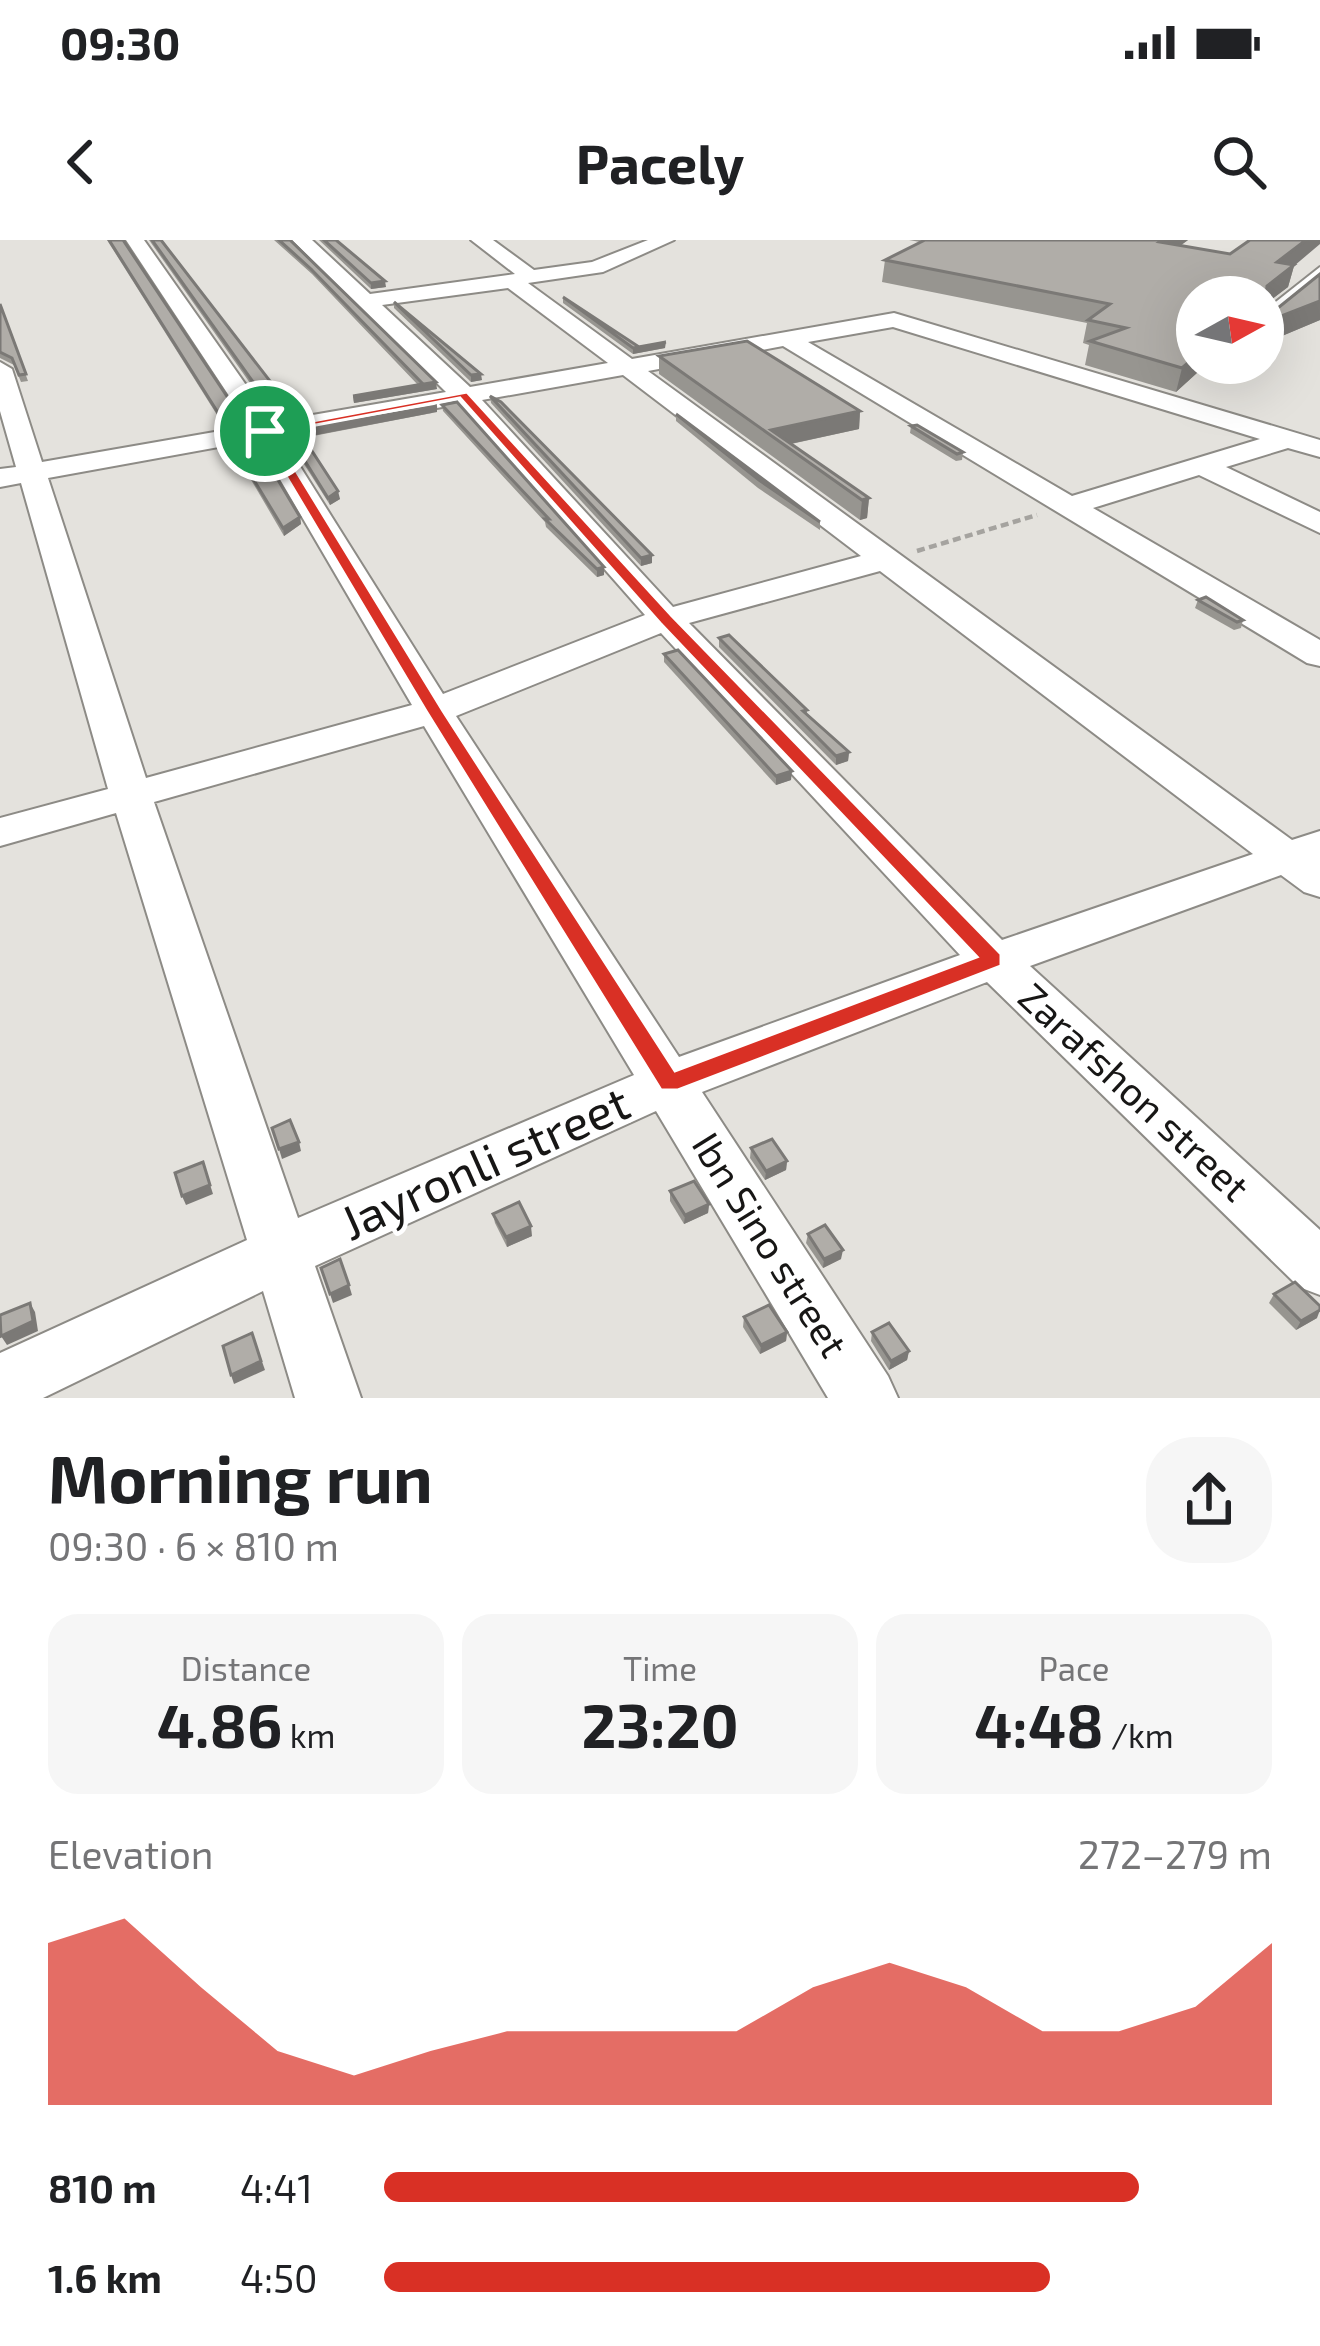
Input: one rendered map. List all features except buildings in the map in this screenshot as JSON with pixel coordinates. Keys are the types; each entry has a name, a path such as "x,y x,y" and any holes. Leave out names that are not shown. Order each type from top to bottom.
{"street":[{"name":"Ibn Sino street","path":"135,240 265,431 434,711 865,1398"},
{"name":"Zarafshon street","path":"301,240 463,394 666,619 993,960 1320,1268"},
{"path":"480,240 526,272 519,279"},
{"path":"366,301 596,268 665,240"},
{"path":"1284,305 1320,273"},
{"path":"519,279 886,560 1309,861"},
{"path":"1284,308 1320,314"},
{"path":"17,475 894,320 1320,449"},
{"path":"785,338 1320,656"},
{"path":"0,369 17,475 284,1251 328,1398"},
{"path":"1069,506 1289,439"},
{"path":"1202,466 1320,524"},
{"path":"0,832 434,711 666,619 886,560"},
{"name":"Jayronli street","path":"0,1386 284,1251 669,1083 993,960 1309,861"}],"path":[{"path":"886,560 1069,506"}],"route":[{"path":"463,394 666,619 993,960 669,1083 434,711 265,431 463,394"}]}
